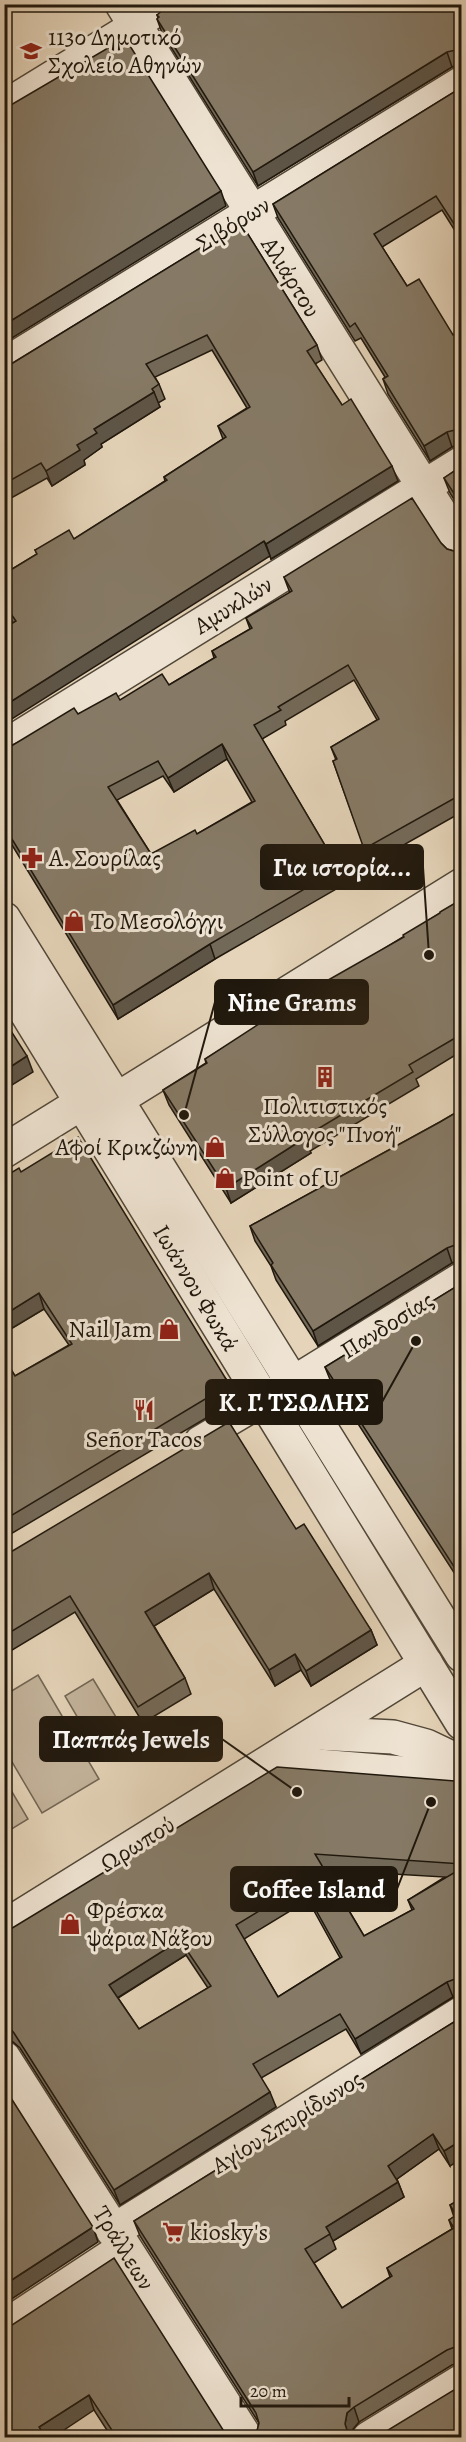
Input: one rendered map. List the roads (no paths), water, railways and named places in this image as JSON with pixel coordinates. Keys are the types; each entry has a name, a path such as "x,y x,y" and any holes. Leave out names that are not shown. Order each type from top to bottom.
{"street":[{"path":"4,104 128,14 165,4"},
{"name":"Αλιάρτου","path":"128,14 462,548"},
{"name":"Σιβόρων","path":"4,365 462,83"},
{"name":"Αμυκλών","path":"4,747 462,463"},
{"path":"4,1151 83,1102 116,1100 462,885"},
{"name":"Ιωάννου Φωκά","path":"4,919 116,1100 426,1664 462,1723"},
{"name":"Ιωάννου Φωκά","path":"4,976 83,1102 278,1392 460,1648"},
{"name":"Πανδοσίας","path":"183,1450 462,1279"},
{"name":"Ωρωπού","path":"4,1927 426,1664"},
{"path":"317,1733 393,1737 426,1746 462,1763"},
{"path":"270,1762 462,1779"},
{"name":"Αγίου Σπυρίδωνος","path":"4,2327 118,2240 462,2013"},
{"name":"Τράλλεων","path":"4,2058 246,2438"},
{"path":"369,2438 462,2381"}],"place":[{"name":"113ο Δημοτικό Σχολείο Αθηνών","path":"31,51"},
{"name":"Α. Σουρίλας","path":"32,858"},
{"name":"Το Μεσολόγγι","path":"74,921"},
{"name":"Για ιστορία...","path":"429,955"},
{"name":"Πολιτιστικός Σύλλογος \"Πνοή\"","path":"325,1077"},
{"name":"Nine Grams","path":"184,1115"},
{"name":"Αφοί Κρικζώνη","path":"215,1147"},
{"name":"Point of U","path":"225,1178"},
{"name":"Nail Jam","path":"169,1329"},
{"name":"Κ. Γ. ΤΣΩΛΗΣ","path":"416,1341"},
{"name":"Señor Tacos","path":"144,1410"},
{"name":"Παππάς Jewels","path":"297,1792"},
{"name":"Coffee Island","path":"431,1802"},
{"name":"Φρέσκα ψάρια Νάξου","path":"70,1924"},
{"name":"kiosky's","path":"173,2232"}]}
